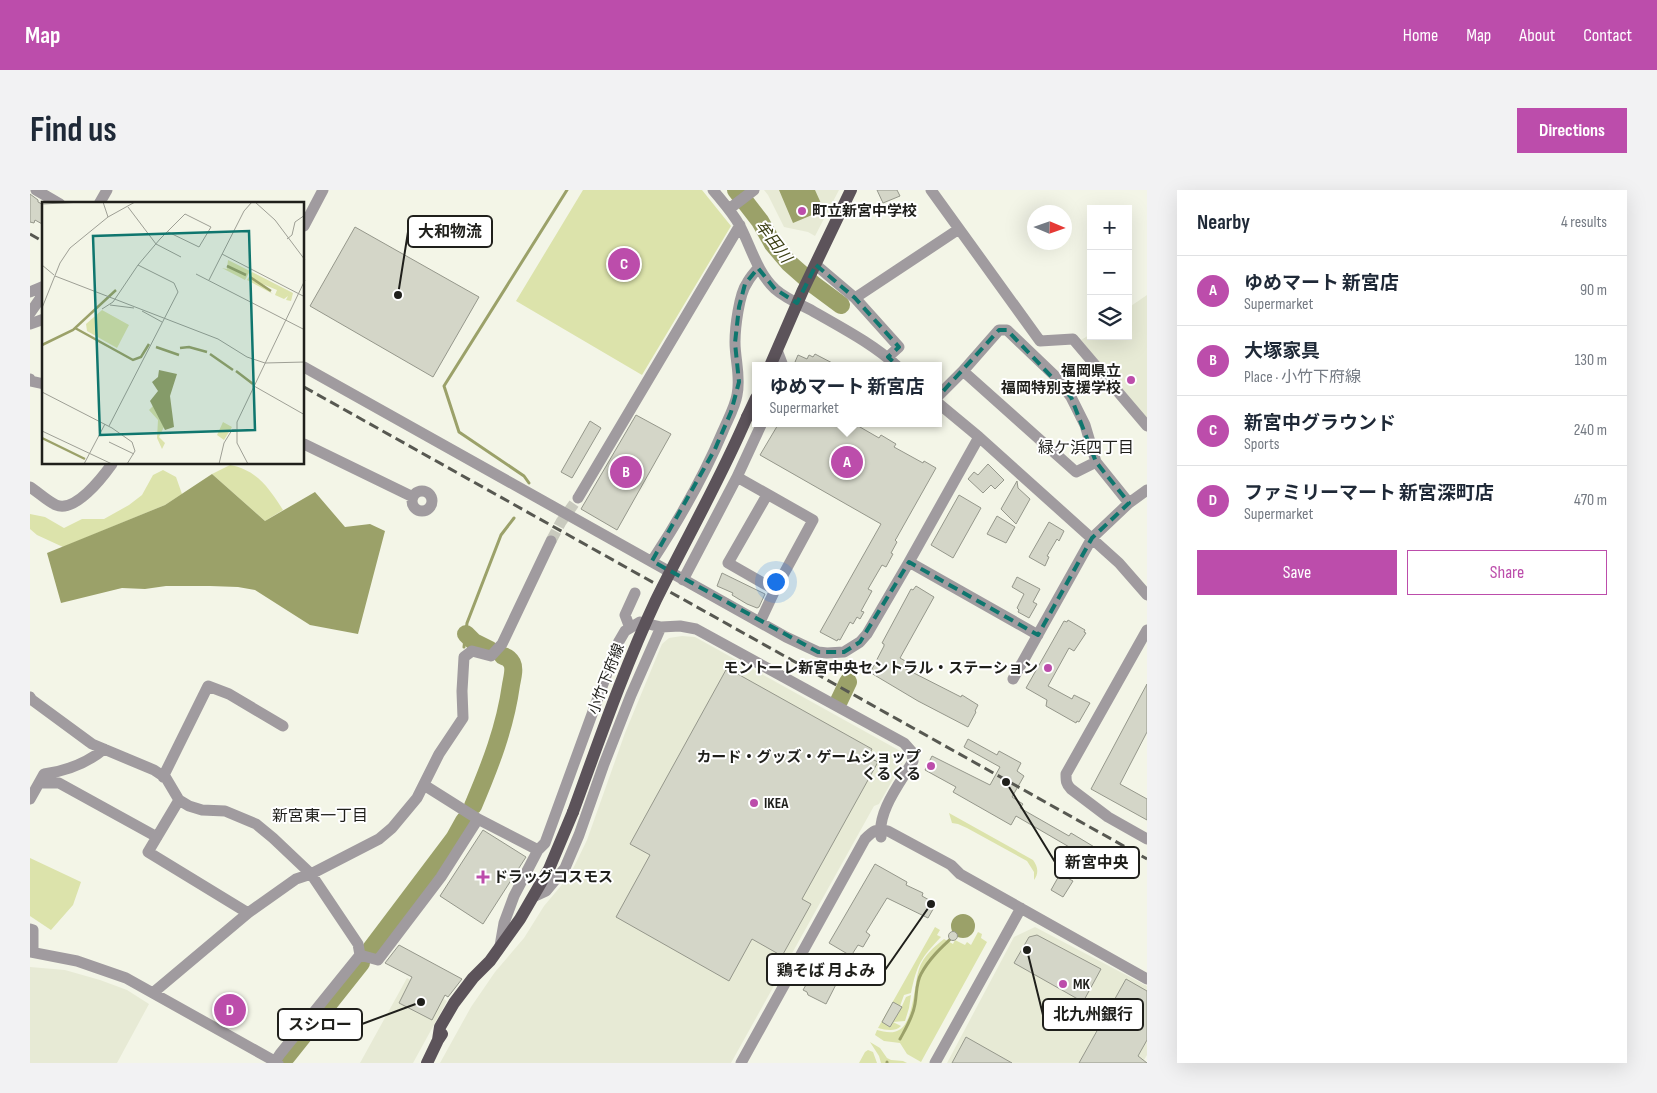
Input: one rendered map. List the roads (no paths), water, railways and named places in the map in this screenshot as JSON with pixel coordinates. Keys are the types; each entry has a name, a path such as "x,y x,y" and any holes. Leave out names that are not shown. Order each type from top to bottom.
{"main road":[{"path":"772,362 797,303 851,190"},
{"name":"小竹下府線","path":"427,1063 438,1040 483,969 500,948 533,898 549,869 573,812 625,672 688,534 733,450 752,406"}],"street":[{"path":"36,190 57,202"},
{"path":"100,202 107,190"},
{"path":"305,224 323,190"},
{"path":"713,190 740,225 758,268 775,289 849,332 893,362"},
{"path":"729,209 754,190"},
{"path":"932,190 1040,341 1073,339 1147,426"},
{"path":"578,498 740,225"},
{"path":"855,298 959,229"},
{"path":"652,561 715,449 737,396 739,382 735,343 739,307 745,284 758,268"},
{"path":"814,268 855,298 898,347 888,357"},
{"path":"30,292 42,287"},
{"path":"30,313 42,296"},
{"path":"30,324 42,320"},
{"path":"942,392 999,330 1007,330 1054,376 1071,397 1085,425 1096,462 1129,503"},
{"path":"777,350 782,362"},
{"path":"305,368 786,637 818,652 836,654 844,652 860,642 867,634 979,437"},
{"path":"963,370 1076,472 1096,462"},
{"path":"30,379 42,383"},
{"path":"942,406 1119,562 1147,596"},
{"path":"683,580 737,477 760,427"},
{"path":"305,444 413,497"},
{"path":"30,487 56,505 66,506 78,500 96,484 111,465"},
{"path":"737,477 813,520 760,622"},
{"path":"1013,679 1092,538 1129,503 1147,490"},
{"path":"767,495 728,563 776,590"},
{"path":"154,992 248,913 296,878 311,874 379,839 392,828 417,798 439,754 463,718 464,656 472,651 491,656 502,644 551,541"},
{"path":"909,562 1038,635"},
{"path":"630,628 625,615 635,593"},
{"path":"500,948 504,923 514,896 538,850 544,843 556,815 618,643 625,631 640,622 661,627 680,626 696,629 904,743 912,752 913,761 883,814 881,833 866,847 749,1063"},
{"path":"533,898 546,891 565,868 579,836 631,695 661,627"},
{"path":"1147,630 1068,771 1066,780 1067,785 1071,789 1108,817 1147,839"},
{"path":"164,777 208,686 229,694 283,726"},
{"path":"30,696 32,700 92,744 154,770 166,778 179,800 202,810 225,811 256,824 311,874 358,944 360,954 276,1062 126,978 77,961 32,952 33,930 30,928"},
{"path":"30,799 44,774 73,768 96,756 104,749"},
{"path":"39,783 59,783 157,837"},
{"path":"424,785 478,819 538,850"},
{"path":"179,800 148,852 248,913"},
{"path":"360,954 378,960 441,877 478,819"},
{"path":"741,1063 865,839 872,832 894,834 951,865 960,874 1147,979"},
{"path":"935,1063 1021,908"}],"waterway":[{"path":"529,483 524,476 459,432 444,386 567,190"},
{"name":"牟田川","path":"736,190 760,221 773,244 789,263 841,305"},
{"path":"464,647 467,623 501,535 514,518"},
{"path":"466,634 474,642 490,650"},
{"path":"473,806 496,747 505,716 513,668 510,660 503,656"},
{"name":"牟田川","path":"839,701 848,682"},
{"path":"371,949 454,839 464,821"},
{"path":"900,1039 913,1013 919,977 933,957 957,933"},
{"path":"287,1056 361,963"}],"tunnel":[{"path":"551,541 561,522 578,498"}],"railway":[{"path":"30,234 42,241"},
{"path":"305,388 1147,859"}],"place":[{"name":"町立新宮中学校","path":"802,211"},
{"name":"新宮中グラウンド","path":"624,264"},
{"name":"大和物流","path":"398,295"},
{"name":"福岡県立 福岡特別支援学校","path":"1131,380"},
{"name":"ゆめマート 新宮店","path":"847,462"},
{"name":"大塚家具","path":"626,472"},
{"name":"モントーレ新宮中央セントラル・ステーション","path":"1048,668"},
{"name":"カード・グッズ・ゲームショップ くるくる","path":"931,766"},
{"name":"新宮中央","path":"1006,782"},
{"name":"IKEA","path":"754,803"},
{"name":"ドラッグコスモス","path":"483,877"},
{"name":"鶏そば 月よみ","path":"931,904"},
{"name":"北九州銀行","path":"1027,950"},
{"name":"MK","path":"1063,984"},
{"name":"スシロー","path":"421,1002"},
{"name":"ファミリーマート 新宮深町店","path":"230,1010"}],"district":[{"name":"緑ケ浜四丁目","path":"1086,447"},
{"name":"新宮東一丁目","path":"320,815"}]}
